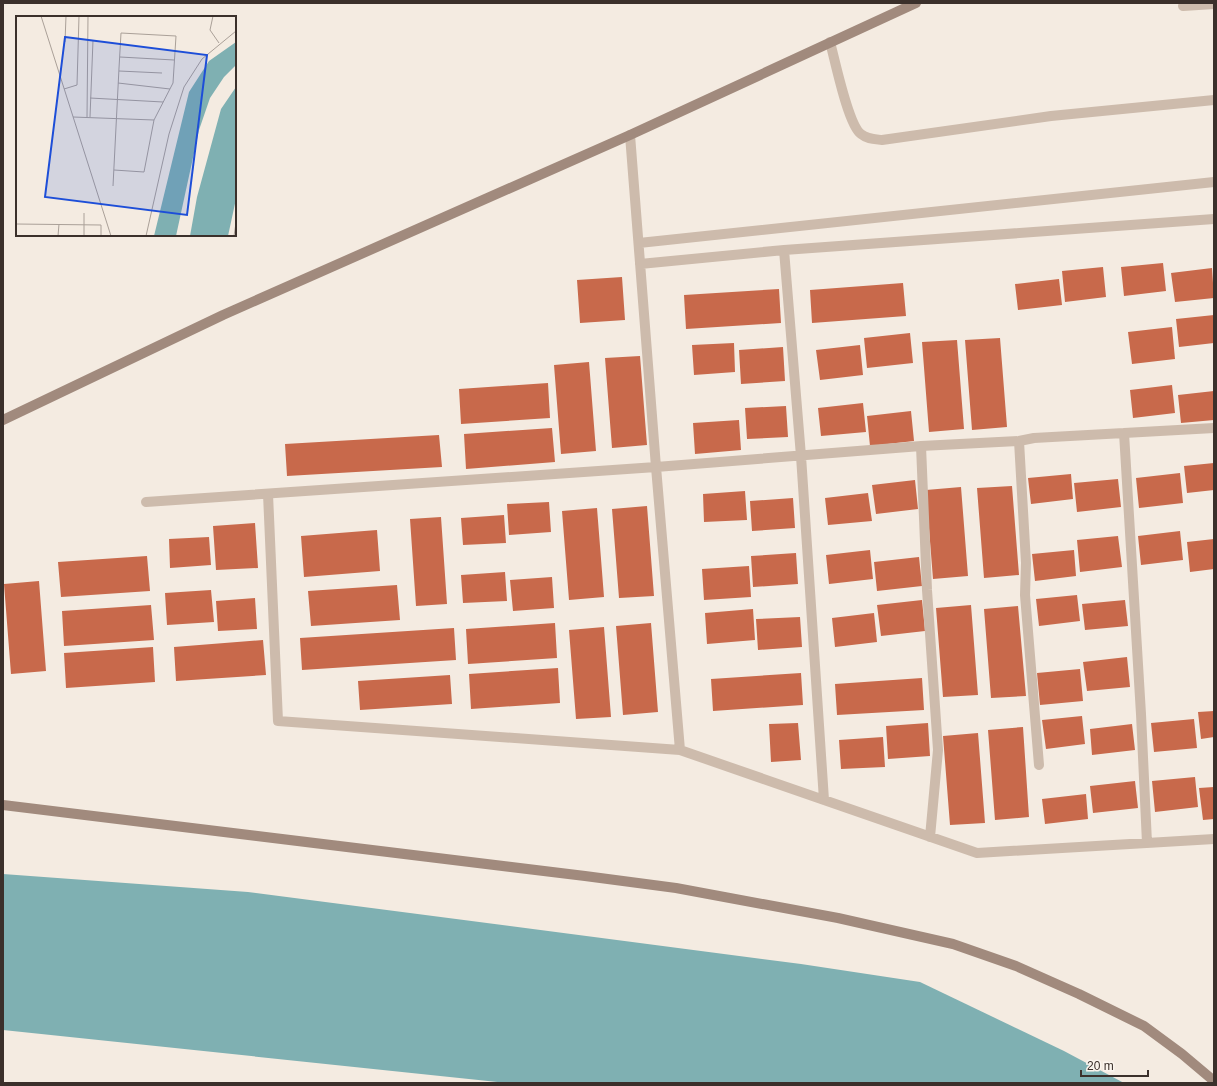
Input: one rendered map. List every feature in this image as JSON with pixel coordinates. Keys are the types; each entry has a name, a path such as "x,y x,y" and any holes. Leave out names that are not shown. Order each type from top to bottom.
{"street":[{"path":"3,420 223,315 630,135 916,3"},
{"path":"1183,6 1214,4"},
{"path":"830,42 851,118 860,134 868,139 882,140 1051,116 1214,100"},
{"path":"630,135 680,750"},
{"path":"638,243 1214,182"},
{"path":"640,264 784,250 1214,219"},
{"path":"784,250 801,456 824,800"},
{"path":"146,502 656,467 921,446 1019,441 1034,438 1214,428"},
{"path":"1124,433 1141,714 1147,843"},
{"path":"1019,441 1026,563 1025,595 1039,765"},
{"path":"921,446 927,590 938,750 930,837"},
{"path":"268,494 278,721 680,750 977,853 1214,839"},
{"path":"3,805 676,888 838,918 953,944 1016,966 1080,994 1144,1026 1182,1054 1214,1081"}],"water":[{"path":"3,874 248,892 801,964 920,982 1064,1051 1124,1083 507,1083 3,1030"}],"building":[{"path":"1163,263 1166,291 1124,296 1121,267"},
{"path":"1103,267 1106,297 1065,302 1062,271"},
{"path":"1212,268 1214,298 1175,302 1171,273"},
{"path":"622,277 625,320 580,323 577,280"},
{"path":"1059,279 1062,305 1018,310 1015,284"},
{"path":"903,283 906,316 812,323 810,290"},
{"path":"779,289 781,323 686,329 684,295"},
{"path":"1214,315 1214,343 1179,347 1176,319"},
{"path":"1172,327 1175,359 1132,364 1128,332"},
{"path":"910,333 913,363 867,368 864,338"},
{"path":"1000,338 1007,427 972,430 965,340"},
{"path":"957,340 964,429 929,432 922,342"},
{"path":"734,343 735,372 694,375 692,345"},
{"path":"860,345 863,375 820,380 816,350"},
{"path":"783,347 785,381 741,384 739,350"},
{"path":"640,356 647,445 612,448 605,358"},
{"path":"589,362 596,451 561,454 554,365"},
{"path":"548,383 550,418 461,424 459,389"},
{"path":"1172,385 1175,413 1133,418 1130,390"},
{"path":"1214,391 1214,420 1181,423 1178,395"},
{"path":"863,403 866,432 821,436 818,408"},
{"path":"786,406 788,437 747,439 745,408"},
{"path":"911,411 914,441 870,446 867,416"},
{"path":"739,420 741,450 695,454 693,423"},
{"path":"552,428 555,462 466,469 464,434"},
{"path":"439,435 442,467 287,476 285,444"},
{"path":"1214,463 1214,490 1187,493 1184,466"},
{"path":"1180,473 1183,503 1139,508 1136,478"},
{"path":"1071,474 1073,499 1031,504 1028,478"},
{"path":"1118,479 1121,507 1077,512 1074,483"},
{"path":"915,480 918,509 876,514 872,485"},
{"path":"1012,486 1019,575 984,578 977,488"},
{"path":"961,487 968,576 933,579 926,490"},
{"path":"745,491 747,520 704,522 703,494"},
{"path":"868,493 872,521 828,525 825,498"},
{"path":"793,498 795,528 752,531 750,501"},
{"path":"549,502 551,532 509,535 507,504"},
{"path":"647,506 654,596 619,598 612,509"},
{"path":"597,508 604,597 569,600 562,511"},
{"path":"504,515 506,543 463,545 461,518"},
{"path":"441,517 447,604 416,606 410,519"},
{"path":"255,523 258,568 216,570 213,526"},
{"path":"377,530 380,571 304,577 301,536"},
{"path":"1180,531 1183,560 1141,565 1138,536"},
{"path":"1118,536 1122,567 1080,572 1077,540"},
{"path":"209,537 211,565 170,568 169,539"},
{"path":"1214,539 1214,569 1190,572 1187,542"},
{"path":"870,550 873,579 829,584 826,555"},
{"path":"1074,550 1076,576 1035,581 1032,554"},
{"path":"796,553 798,584 753,587 751,556"},
{"path":"147,556 150,591 61,597 58,562"},
{"path":"919,557 922,586 877,591 874,562"},
{"path":"749,566 751,597 704,600 702,569"},
{"path":"505,572 507,601 463,603 461,575"},
{"path":"552,577 554,608 513,611 510,580"},
{"path":"39,581 46,671 11,674 4,584"},
{"path":"397,585 400,620 311,626 308,591"},
{"path":"211,590 214,622 167,625 165,593"},
{"path":"1077,595 1080,621 1039,626 1036,599"},
{"path":"255,598 257,629 218,631 216,601"},
{"path":"922,600 925,631 881,636 877,605"},
{"path":"1125,600 1128,626 1085,630 1082,604"},
{"path":"151,605 154,640 64,646 62,611"},
{"path":"971,605 978,695 943,697 936,608"},
{"path":"1018,606 1026,696 991,698 984,609"},
{"path":"753,609 755,640 707,644 705,613"},
{"path":"874,613 877,642 835,647 832,618"},
{"path":"800,617 802,647 758,650 756,619"},
{"path":"555,623 557,658 468,664 466,629"},
{"path":"651,623 658,712 623,715 616,626"},
{"path":"604,627 611,717 576,719 569,630"},
{"path":"454,628 456,660 302,670 300,638"},
{"path":"263,640 266,675 176,681 174,647"},
{"path":"153,647 155,682 66,688 64,653"},
{"path":"1127,657 1130,687 1087,691 1083,662"},
{"path":"558,668 560,703 471,709 469,674"},
{"path":"1080,669 1083,701 1040,705 1037,673"},
{"path":"801,673 803,705 713,711 711,679"},
{"path":"450,675 452,704 360,710 358,681"},
{"path":"922,678 924,710 837,715 835,684"},
{"path":"1214,711 1214,737 1201,739 1198,712"},
{"path":"1082,716 1085,744 1046,749 1042,720"},
{"path":"1194,719 1197,748 1154,752 1151,723"},
{"path":"798,723 801,760 771,762 769,724"},
{"path":"928,723 930,756 888,759 886,726"},
{"path":"1132,724 1135,750 1092,755 1090,729"},
{"path":"1023,727 1029,817 995,820 988,730"},
{"path":"978,733 985,823 950,825 943,736"},
{"path":"883,737 885,767 841,769 839,740"},
{"path":"1195,777 1198,807 1155,812 1152,781"},
{"path":"1135,781 1138,808 1093,813 1090,786"},
{"path":"1214,787 1214,819 1203,820 1199,788"},
{"path":"1086,794 1088,819 1045,824 1042,799"}]}
